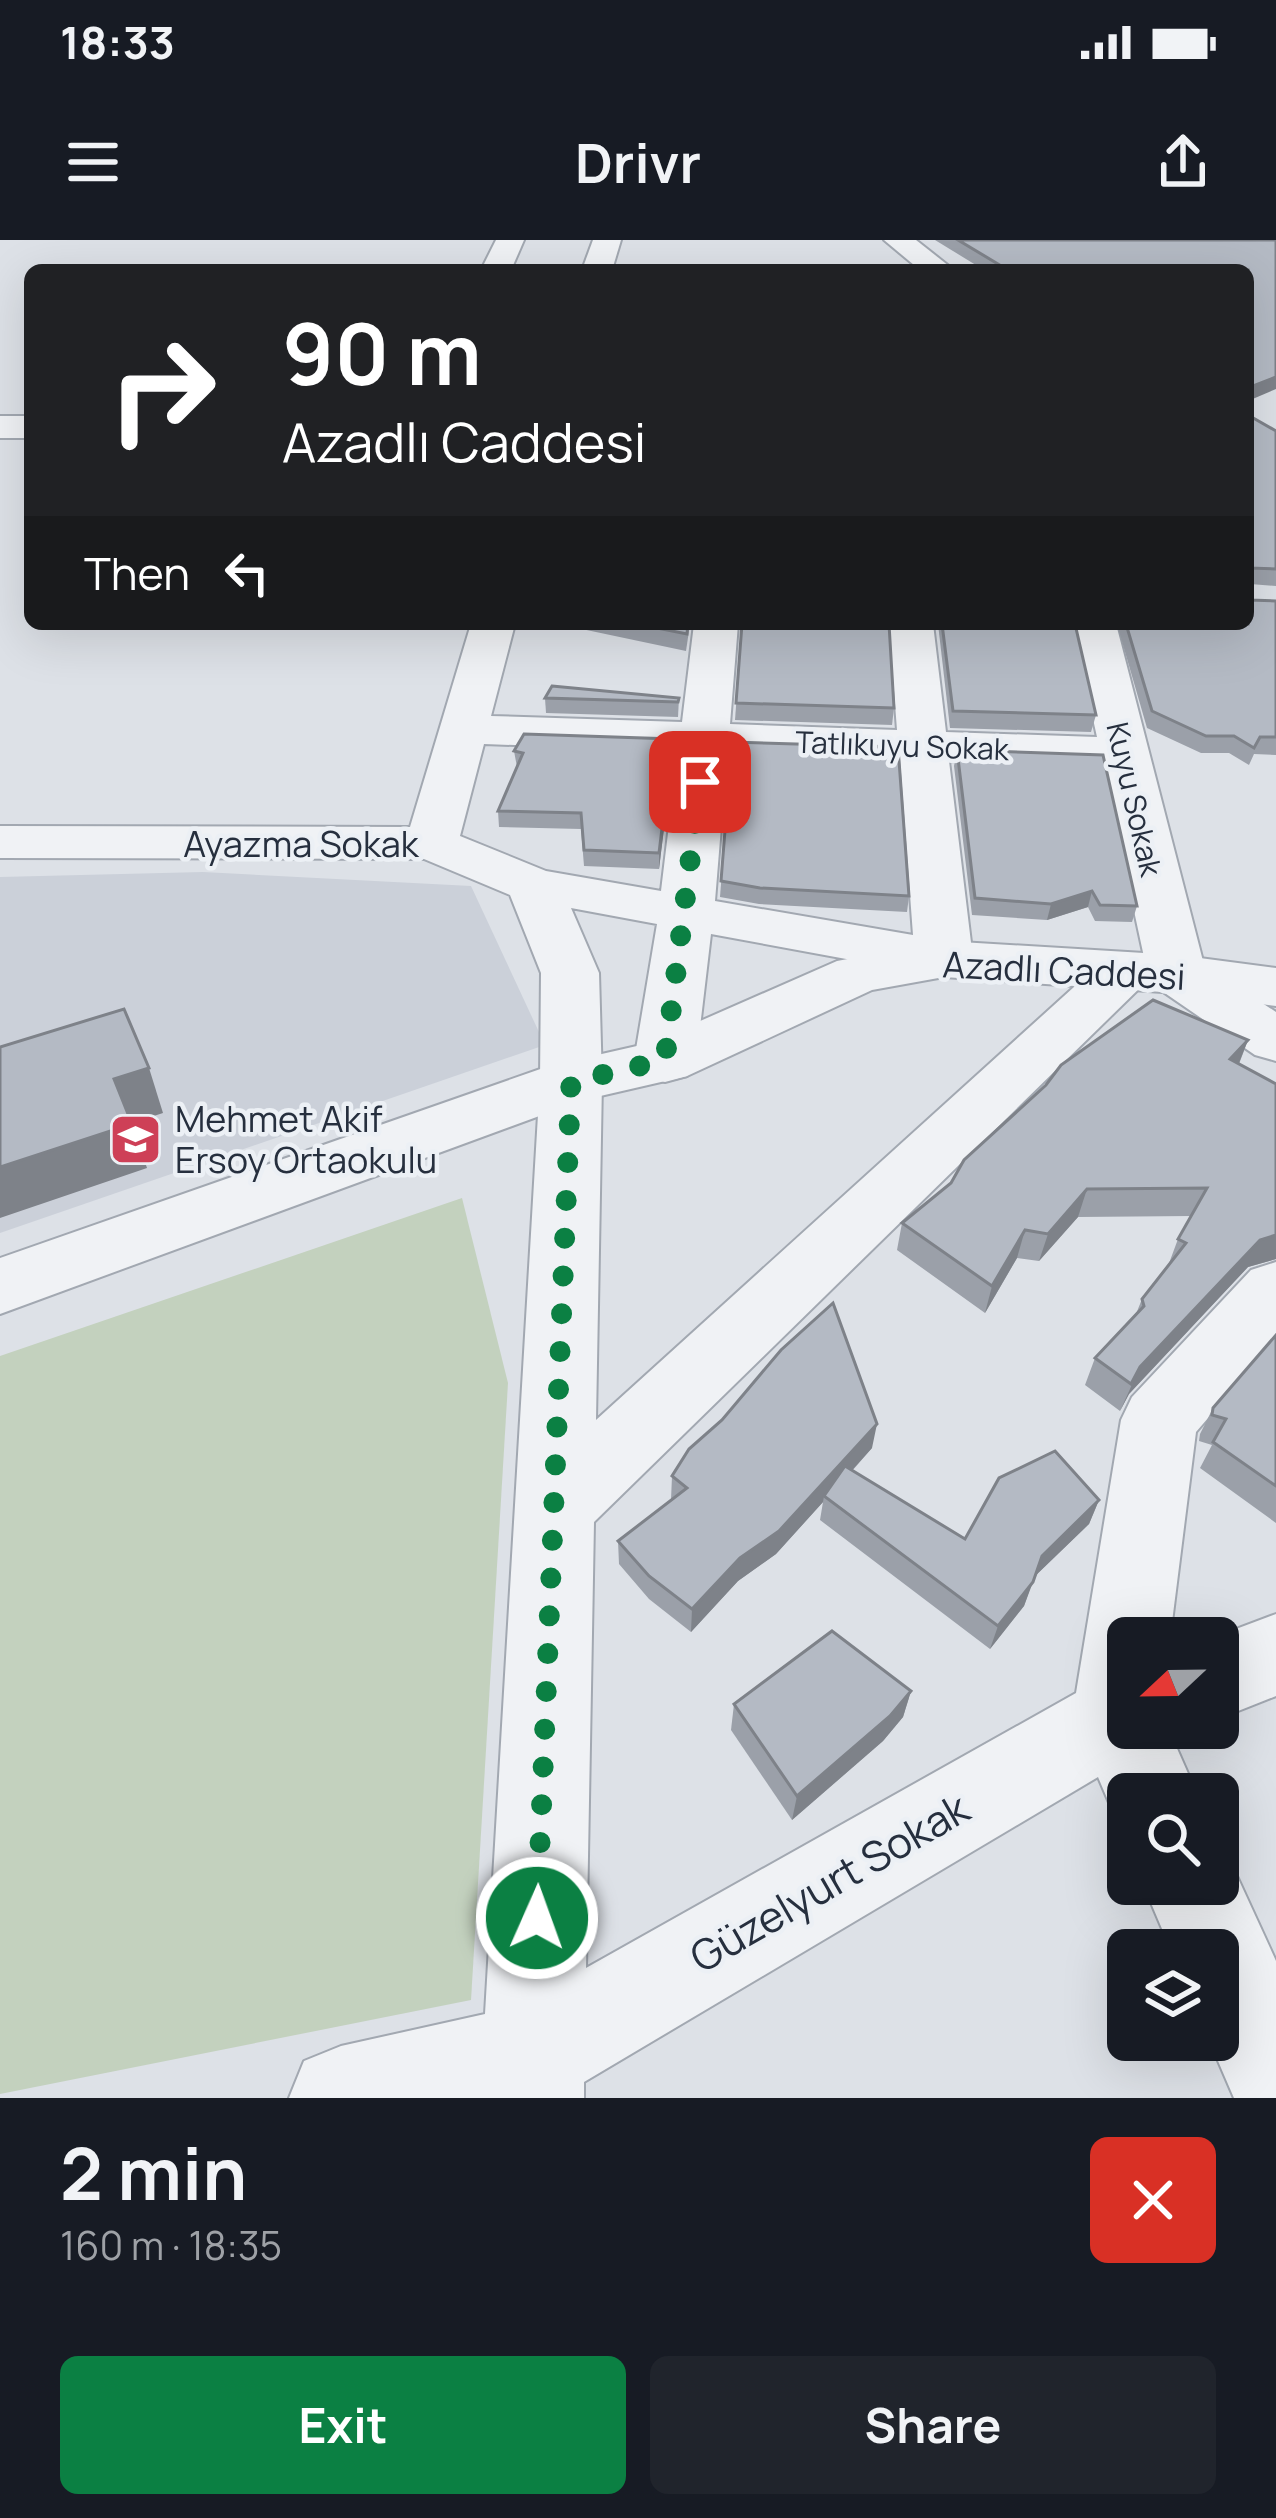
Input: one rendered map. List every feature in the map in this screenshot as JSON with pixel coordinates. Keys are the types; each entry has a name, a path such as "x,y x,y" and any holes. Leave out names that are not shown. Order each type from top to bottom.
{"street":[{"path":"898,240 930,264"},
{"path":"432,843 491,630"},
{"path":"665,1060 686,915 715,630"},
{"path":"912,630 944,959"},
{"name":"Kuyu Sokak","path":"1095,630 1124,753 1151,973"},
{"name":"Tatlıkuyu Sokak","path":"464,728 1124,753"},
{"name":"Ayazma Sokak","path":"0,842 432,843 533,885 944,959"},
{"path":"532,2076 571,1082 570,973 533,885"},
{"name":"Azadlı Caddesi","path":"0,1286 571,1082 665,1060 857,974 944,959 1151,973 1266,989"},
{"path":"554,1509 1151,973 1276,1041"},
{"path":"1142,1617 1159,1420 1276,1290"},
{"path":"1239,1669 1276,1655"},
{"name":"Güzelyurt Sokak","path":"341,2098 532,2076 1116,1749"},
{"path":"1200,1905 1276,2076"}],"shaded area":[{"name":"Mehmet Akif Ersoy Ortaokulu","path":"203,872 471,886 545,1045 0,1233 0,877"}],"green space":[{"path":"462,1198 508,1383 471,2000 0,2094 0,1356"}],"building":[{"path":"958,240 1276,240 1276,377 1254,386 1254,264 998,264"},
{"path":"1254,418 1276,431 1276,569 1254,568"},
{"path":"1254,600 1276,601 1276,737 1260,737 1254,748 1234,736 1206,736 1152,711 1128,630 1254,630"},
{"path":"742,630 889,630 894,708 736,703"},
{"path":"943,630 1076,630 1096,715 953,711"},
{"path":"552,686 679,698 678,702 545,698"},
{"path":"524,734 673,739 659,853 584,850 581,813 498,811 523,753 514,751"},
{"path":"732,742 898,747 909,896 760,888 721,881"},
{"path":"957,750 1103,755 1137,906 1100,905 1092,891 1051,904 975,898"},
{"path":"1153,1000 1248,1040 1230,1059 1276,1084 1276,1235 1260,1240 1140,1367 1131,1384 1095,1358 1144,1306 1142,1299 1186,1243 1178,1239 1207,1188 1087,1189 1048,1234 1025,1230 992,1286 902,1223 951,1183 964,1160 1046,1085 1061,1065"},
{"path":"124,1009 149,1068 114,1079 132,1124 0,1167 0,1047"},
{"path":"833,1303 877,1424 779,1531 740,1558 692,1609 649,1576 618,1541 687,1488 672,1476 689,1449 722,1420 781,1350"},
{"path":"1276,1335 1276,1486 1213,1442 1226,1419 1212,1415"},
{"path":"1055,1451 1099,1500 1042,1556 1033,1582 998,1626 824,1496 845,1466 965,1539 999,1478"},
{"path":"832,1631 911,1691 890,1716 797,1796 734,1704"}],"place":[{"name":"Mehmet Akif Ersoy Ortaokulu","path":"136,1139"}],"route":[{"path":"537,1918 571,1082 665,1060 700,782"}]}
